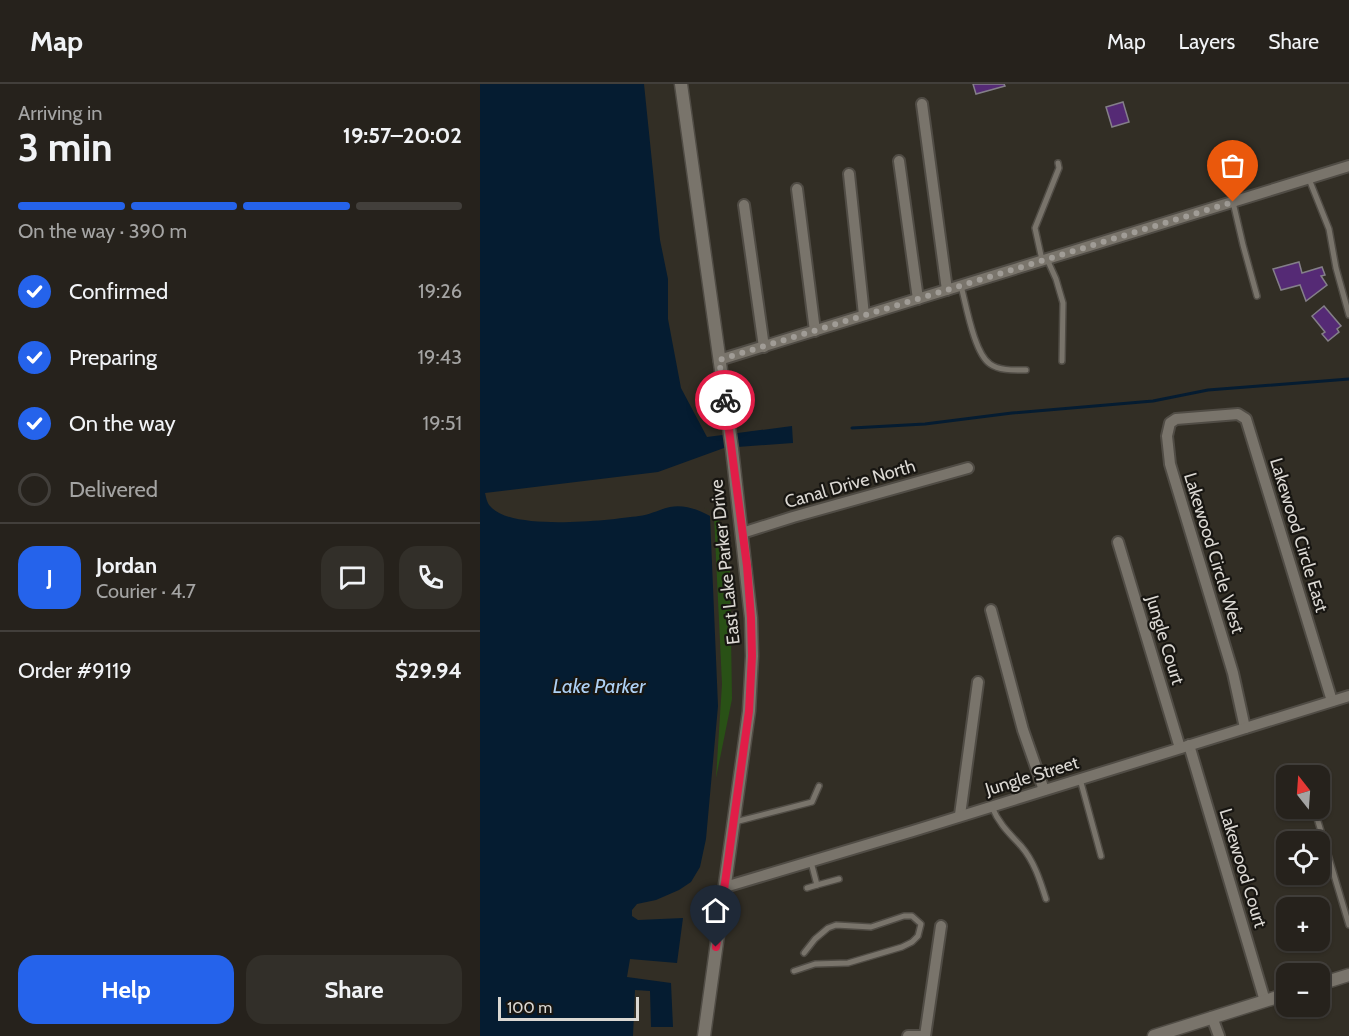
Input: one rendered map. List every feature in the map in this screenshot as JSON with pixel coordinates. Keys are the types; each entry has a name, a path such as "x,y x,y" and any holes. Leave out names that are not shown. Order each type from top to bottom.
{"street":[{"name":"East Lake Parker Drive","path":"681,84 732,449 750,601 752,656 749,711 704,1036"},
{"path":"922,104 947,290"},
{"path":"899,161 918,299"},
{"path":"719,360 1349,166"},
{"path":"849,174 864,315"},
{"path":"797,189 815,331"},
{"path":"744,205 764,347"},
{"name":"Lakewood Circle East","path":"1205,417 1238,414 1246,419 1332,701"},
{"name":"Lakewood Circle West","path":"1205,417 1172,421 1168,427 1167,451 1233,673 1245,728"},
{"name":"Canal Drive North","path":"742,533 968,468"},
{"name":"Jungle Court","path":"1118,542 1185,747"},
{"path":"991,610 1023,730 1044,790"},
{"path":"960,815 978,681"},
{"name":"Jungle Street","path":"725,887 1349,696"},
{"name":"Lakewood Court","path":"1185,747 1265,1001"},
{"path":"908,1036 924,1036 941,926"},
{"path":"1330,981 1349,975"},
{"path":"1154,1036 1276,998"},
{"path":"1212,1017 1219,1036"}],"lane":[{"path":"1058,163 1059,168 1035,228 1044,260 1064,303 1062,361"},
{"path":"1309,178 1329,229 1336,268 1349,315"},
{"path":"1233,202 1257,296"},
{"path":"961,286 984,358 996,367 1026,370"},
{"path":"1080,779 1101,856"},
{"path":"733,822 812,802 819,786"},
{"path":"991,806 1000,825 1020,846 1030,861 1040,880 1046,899"},
{"path":"1317,819 1349,925"},
{"path":"811,862 817,885"},
{"path":"807,888 839,879"},
{"path":"794,971 815,964 848,963 902,948 918,936 921,924 912,916 904,916 871,927 852,928 836,925 828,928 815,939 804,953"}],"green space":[{"path":"703,507 718,515 730,569 732,699 716,778 722,684 714,516 712,512"}],"water":[{"name":"Lake Parker","path":"480,84 644,84 660,240 668,279 668,319 681,388 707,437 792,426 793,443 724,448 658,472 485,493 489,505 501,514 538,522 625,518 675,506 691,508 710,516 718,706 706,839 700,867 691,882 656,900 637,904 632,910 632,916 638,920 683,918 677,963 630,959 627,977 671,983 673,1027 651,1027 650,991 635,990 633,1036 480,1036"}],"building":[{"path":"973,84 1004,84 1005,86 976,94"},
{"path":"1123,102 1129,122 1112,127 1106,107"},
{"path":"1299,262 1302,273 1322,267 1325,275 1321,276 1327,285 1306,301 1300,285 1281,290 1273,269"},
{"path":"1324,306 1341,326 1337,329 1339,332 1328,341 1322,334 1325,332 1312,316"}],"waterway":[{"path":"852,428 925,424 1012,413 1153,401 1208,390 1349,379"}],"way so far":[{"path":"725,400 719,360 1233,202"}],"route":[{"path":"716,947 749,711 752,656 747,566 725,400"}]}
